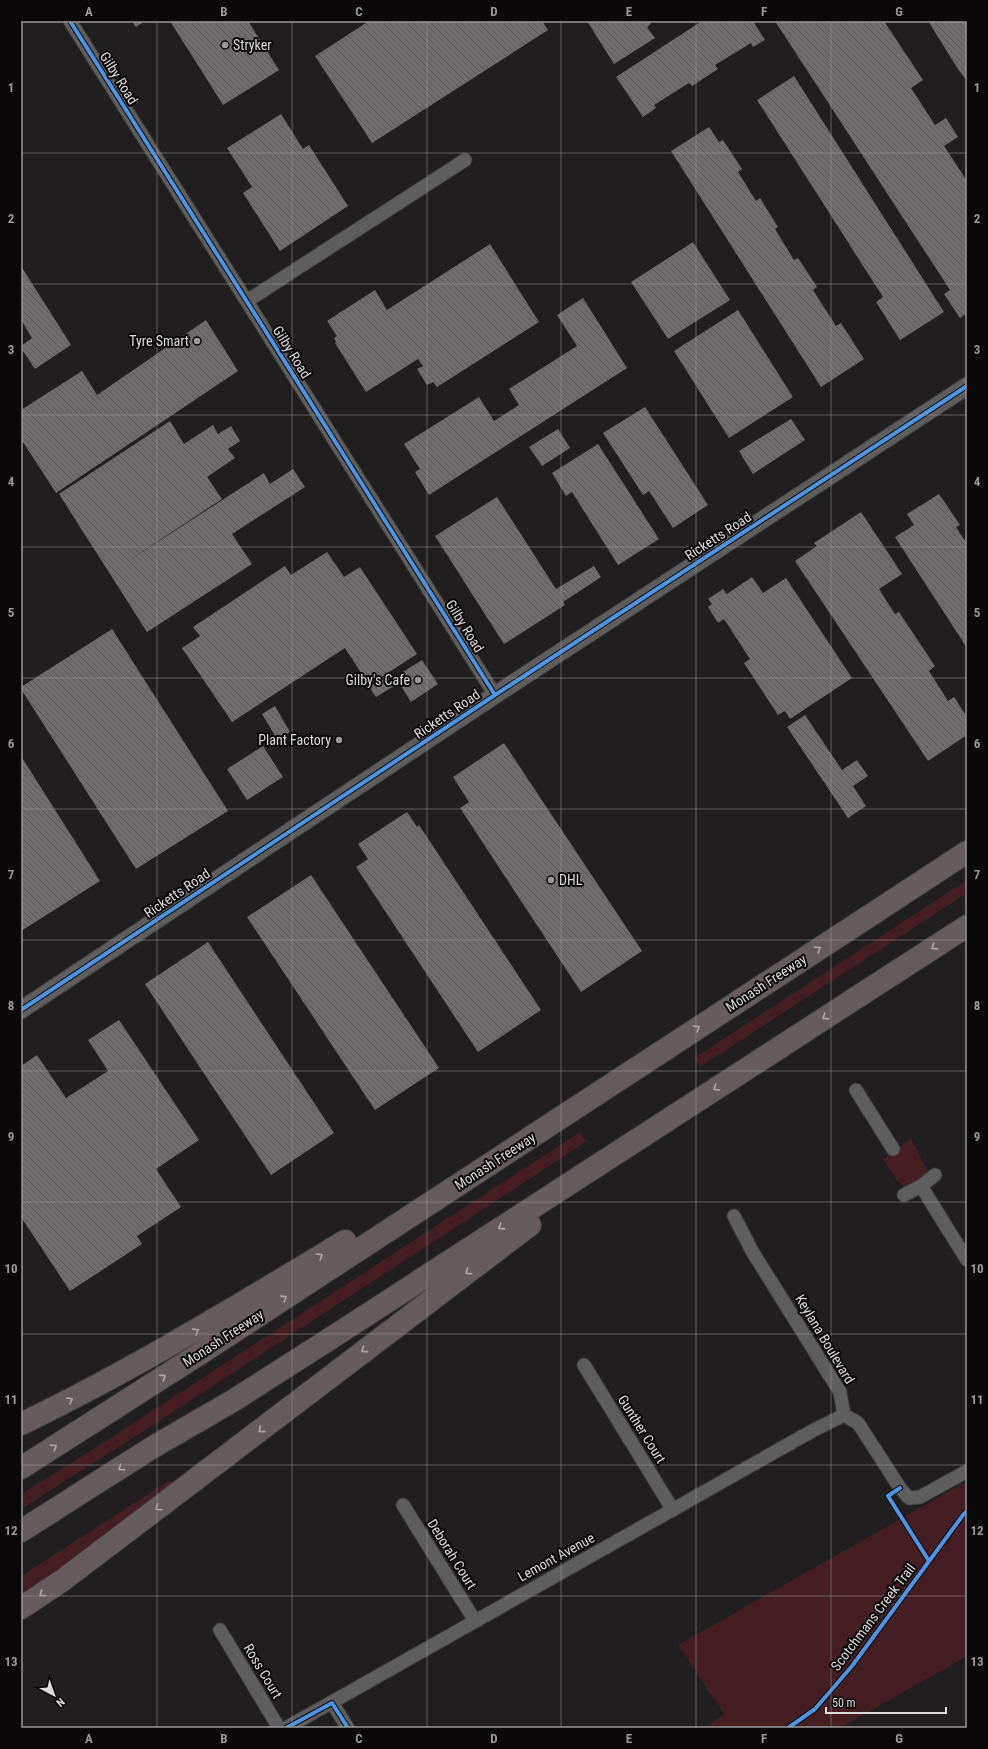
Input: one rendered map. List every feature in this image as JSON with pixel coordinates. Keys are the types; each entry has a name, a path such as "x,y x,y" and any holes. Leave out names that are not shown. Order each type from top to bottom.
{"highway":[{"path":"940,869 967,847"},
{"name":"Monash Freeway","path":"21,1468 204,1351 967,852"},
{"path":"21,1531 154,1447 231,1402 318,1347 967,926"},
{"path":"21,1424 62,1405 192,1333 665,1049"},
{"path":"21,1608 63,1580 677,1113"}],"street":[{"name":"Gilby Road","path":"70,21 495,695"},
{"path":"247,301 464,160"},
{"name":"Ricketts Road","path":"21,1010 495,695 967,386"},
{"path":"856,1090 894,1149"},
{"path":"904,1195 921,1186 935,1175"},
{"path":"921,1186 967,1260"},
{"name":"Keylana Boulevard","path":"734,1216 752,1251 840,1392 844,1415"},
{"name":"Gunther Court","path":"584,1365 673,1510"},
{"path":"844,1415 858,1423 900,1488 909,1498 920,1497 967,1471"},
{"name":"Lemont Avenue","path":"286,1728 475,1620 812,1431 844,1415"},
{"name":"Deborah Court","path":"402,1505 475,1620"},
{"name":"Ross Court","path":"220,1630 279,1728"},
{"path":"332,1703 348,1728"}],"shaded area":[{"path":"967,880 967,893 700,1067 694,1058"},
{"path":"580,1132 586,1142 147,1429 21,1509 21,1494 95,1448"},
{"path":"911,1139 929,1173 907,1188 897,1181 883,1159"},
{"path":"170,1480 174,1486 21,1597 21,1576"},
{"path":"967,1481 967,1656 840,1728 704,1728 724,1714 678,1645"}],"building":[{"path":"132,21 145,21 136,27"},
{"name":"Stryker","path":"170,21 248,21 279,70 223,105"},
{"path":"369,21 542,21 548,30 372,143 315,56"},
{"path":"587,21 649,21 651,24 647,27 655,38 614,64"},
{"path":"702,21 753,21 765,40 753,47 751,43 715,65 718,69 692,86 689,83 654,105 656,108 643,117 616,77"},
{"path":"775,21 884,21 923,80 911,88 935,125 946,118 958,137 944,146 967,181 967,313 960,318 944,294 950,290"},
{"path":"928,21 967,21 967,81 958,69"},
{"path":"794,76 944,312 900,340 876,302 883,297 757,100"},
{"path":"281,114 303,149 309,145 348,206 280,251 243,193 252,187 227,148"},
{"path":"709,127 719,142 723,140 742,169 738,172 756,201 760,198 778,227 775,229 794,260 798,258 817,287 813,290 836,326 841,323 864,359 821,387 671,151"},
{"path":"693,242 730,300 668,339 631,282"},
{"path":"490,244 539,322 437,387 433,382 427,385 417,369 423,366 418,359 366,392 335,343 334,338 337,336 327,321 375,290 387,310"},
{"path":"21,266 71,345 35,369 21,348 21,346 32,338 21,320"},
{"path":"583,298 627,368 429,495 415,472 420,469 404,444 479,397 494,421 519,405 509,389 577,346 557,315"},
{"path":"738,310 793,397 729,438 674,351"},
{"path":"206,320 238,371 56,493 21,439 21,410 82,371 97,395"},
{"path":"645,407 708,505 673,528 649,491 643,495 603,433"},
{"path":"791,419 805,440 753,474 739,451"},
{"path":"170,421 184,444 213,425 218,434 231,426 240,441 228,449 235,458 207,477 222,499 119,567 264,473 270,484 293,469 305,487 232,534 252,564 147,632 59,494"},
{"path":"558,429 570,448 542,466 529,447"},
{"path":"598,444 659,539 618,565 572,492 566,496 552,473"},
{"path":"939,494 960,525 956,527 967,544 967,648 895,537 914,525 907,514"},
{"path":"497,497 556,589 594,566 601,577 563,602 565,605 504,644 435,536"},
{"path":"861,512 902,574 879,589 895,614 899,612 935,666 929,671 948,701 954,697 967,717 967,735 928,761 795,561 817,546 814,543"},
{"path":"327,552 344,577 360,567 417,654 369,685 345,648 232,722 182,648 200,636 193,627 285,566 291,575"},
{"path":"752,577 763,593 786,578 852,678 790,719 785,711 778,715 744,663 750,659 724,619 718,623 708,607 712,604 708,599 723,589 727,594"},
{"path":"112,629 228,811 136,869 21,689 21,687"},
{"name":"Gilby's Cafe","path":"422,660 438,684 411,702 401,686 404,684 398,675"},
{"path":"387,676 394,686 376,697 369,687"},
{"path":"275,706 290,732 277,739 262,714"},
{"path":"805,715 842,770 857,760 868,776 853,786 866,806 848,818 787,727"},
{"name":"DHL","path":"504,743 642,951 581,992 460,808 469,802 453,777"},
{"path":"263,746 283,777 247,800 227,769"},
{"path":"21,756 100,881 21,931"},
{"path":"407,812 417,827 419,825 541,1010 478,1052 356,867 368,859 358,844"},
{"path":"311,875 439,1068 375,1110 247,917"},
{"path":"208,942 334,1133 271,1175 145,984"},
{"path":"119,1020 199,1140 156,1169 181,1207 137,1236 142,1244 70,1291 21,1217 21,1066 37,1055 66,1098 108,1071 88,1040"}],"cycle path":[{"path":"70,21 495,695"},
{"path":"21,1010 495,695 967,386"},
{"path":"900,1488 888,1496 929,1561"},
{"name":"Scotchmans Creek Trail","path":"788,1728 815,1709 852,1666 967,1511"},
{"path":"286,1728 332,1703 348,1728"}],"place":[{"name":"Stryker","path":"225,45"},
{"name":"Tyre Smart","path":"197,341"},
{"name":"Gilby's Cafe","path":"418,680"},
{"name":"Plant Factory","path":"339,740"},
{"name":"DHL","path":"551,880"}]}
